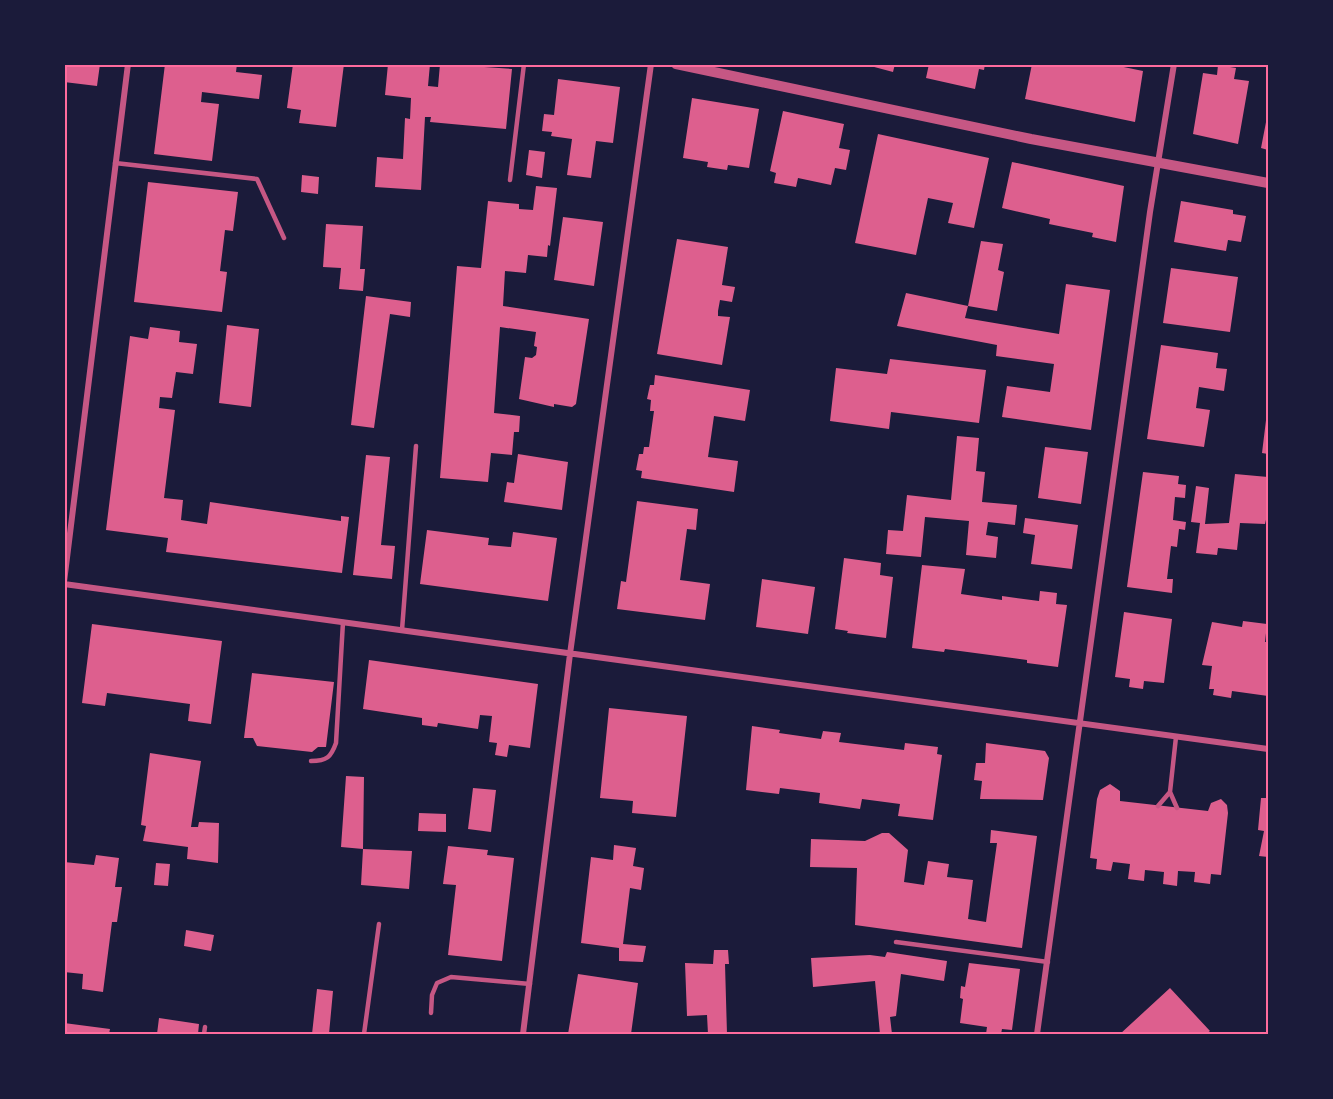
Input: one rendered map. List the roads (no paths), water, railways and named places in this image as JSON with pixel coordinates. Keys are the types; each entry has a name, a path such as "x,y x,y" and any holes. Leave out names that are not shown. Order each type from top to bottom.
{"street":[{"path":"128,64 64,583 1269,749"},
{"path":"523,1035 570,654 651,64"},
{"path":"676,64 1158,163 1269,183"},
{"path":"1037,1035 1173,64"}],"lane":[{"path":"510,180 524,64"},
{"path":"115,163 257,179 284,238"},
{"path":"402,630 416,446"},
{"path":"311,761 323,761 332,756 336,742 344,622"},
{"path":"1176,737 1170,792 1178,807"},
{"path":"1158,806 1170,792"},
{"path":"364,1035 379,924"},
{"path":"896,942 1048,962"},
{"path":"431,1013 432,995 437,983 451,976 530,984"},
{"path":"204,1035 205,1027"}]}
